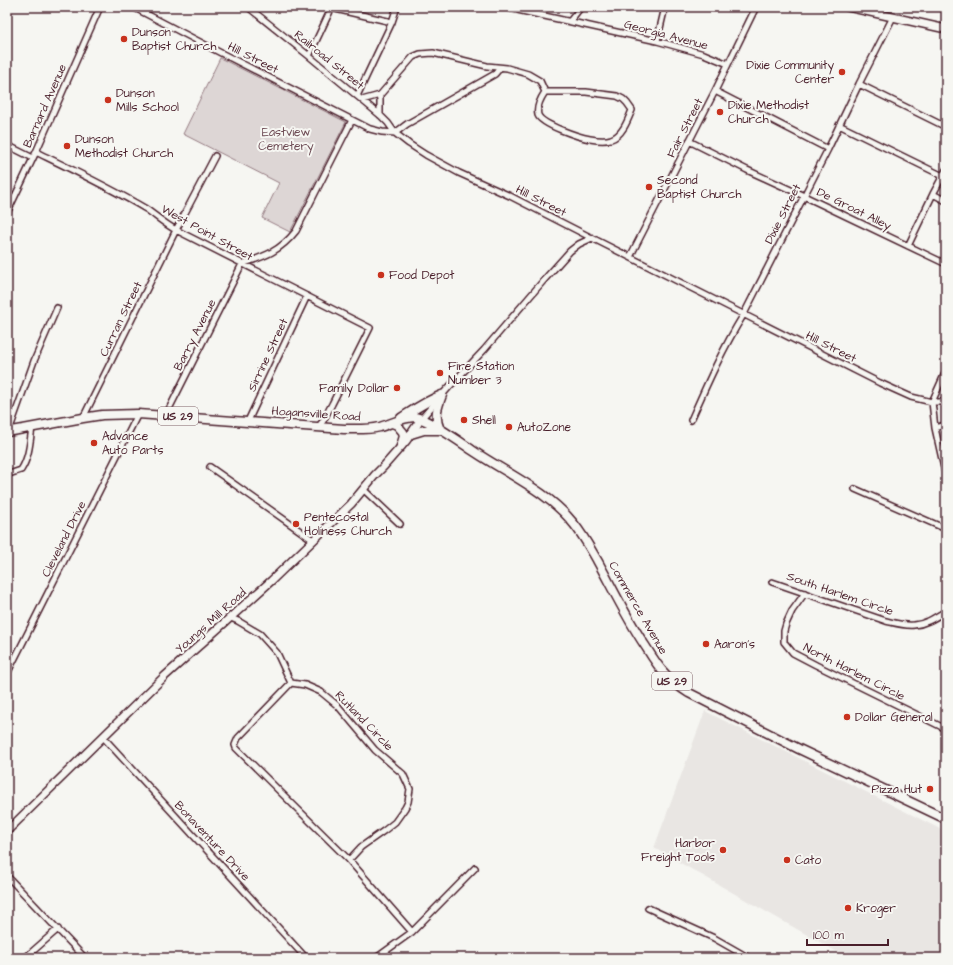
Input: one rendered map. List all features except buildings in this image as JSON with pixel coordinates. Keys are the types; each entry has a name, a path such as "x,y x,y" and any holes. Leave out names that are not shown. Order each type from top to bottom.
{"main road":[{"path":"392,423 422,404 442,395"},
{"path":"411,434 424,430 440,430 436,416 442,395"},
{"name":"Hogansville Road","path":"8,432 83,418 138,414 367,430 415,418 421,419"},
{"name":"Commerce Avenue","path":"421,419 529,486 564,512 586,541 634,630 666,676 676,684 689,693 799,749 946,819"},
{"path":"392,423 397,425 404,432 401,446"}],"street":[{"name":"Barnard Avenue","path":"7,213 36,152 100,7"},
{"name":"Hill Street","path":"133,7 370,129 395,133 409,144 453,169 510,196 880,383 911,397 932,402 946,402"},
{"name":"Railroad Street","path":"248,7 380,115 395,133"},
{"path":"309,56 332,7 392,22"},
{"path":"357,96 392,22 397,7"},
{"name":"Georgia Avenue","path":"504,7 657,41 704,54 728,64"},
{"path":"570,21 581,7"},
{"path":"657,41 665,7"},
{"name":"Fair Street","path":"630,257 756,7"},
{"path":"848,7 946,29"},
{"name":"Dixie Street","path":"691,420 715,367 744,314 828,149 893,17"},
{"path":"362,100 380,95 413,57 420,54 433,53 487,66 507,68 528,74 540,81 545,92"},
{"path":"395,133 407,124 495,74 500,68"},
{"path":"859,84 946,127"},
{"path":"715,91 828,149"},
{"path":"545,92 586,92 617,96 623,99 632,110 622,131 617,136 612,139 591,140 561,130 543,121 538,113 539,102 545,92"},
{"path":"380,95 380,115"},
{"path":"242,264 269,254 280,248 296,231 352,120"},
{"path":"840,125 943,176"},
{"name":"De Groat Alley","path":"689,141 946,264"},
{"path":"7,145 33,158"},
{"name":"West Point Street","path":"36,152 147,210 176,230 370,328 332,404 318,427"},
{"name":"Curran Street","path":"83,418 176,230 215,156"},
{"path":"908,246 946,170"},
{"path":"933,194 946,201"},
{"path":"421,419 484,350 570,251 579,244 592,238"},
{"name":"Barry Avenue","path":"166,415 242,264"},
{"name":"Sirrine Street","path":"248,421 307,296"},
{"path":"8,432 34,361 57,308"},
{"path":"946,371 932,402 935,428 946,477"},
{"name":"Cleveland Drive","path":"7,674 138,414"},
{"name":"Youngs Mill Road","path":"7,831 165,676 230,618 351,504 411,434 421,419"},
{"path":"935,428 946,423"},
{"path":"9,474 21,470 24,466 32,427"},
{"path":"210,467 313,540"},
{"path":"363,489 400,524"},
{"path":"856,489 946,529"},
{"name":"South Harlem Circle","path":"772,582 886,622 903,625 914,625 930,621 946,611"},
{"name":"North Harlem Circle","path":"805,593 792,611 784,631 784,642 793,653 946,729"},
{"path":"230,618 254,629 273,648 277,653 290,683 238,738 235,745 236,748 349,860 412,932"},
{"name":"Rutland Circle","path":"290,683 305,685 321,692 338,706 375,750 403,774 410,789 408,802 395,822 361,847 349,860"},
{"name":"Bonaventure Drive","path":"103,737 306,958"},
{"path":"376,958 412,932 475,868"},
{"path":"7,876 85,958"},
{"path":"648,908 714,938 749,958"},
{"path":"26,958 58,930"}],"shaded area":[{"path":"705,711 946,832 946,958 848,958 654,848"}],"green space":[{"name":"Eastview Cemetery","path":"220,58 346,122 290,232 262,218 279,183 183,134"}],"place":[{"name":"Dunson Baptist Church","path":"124,39"},
{"name":"Dixie Community Center","path":"842,72"},
{"name":"Dunson Mills School","path":"108,100"},
{"name":"Dixie Methodist Church","path":"720,112"},
{"name":"Dunson Methodist Church","path":"67,146"},
{"name":"Second Baptist Church","path":"649,187"},
{"name":"Food Depot","path":"381,275"},
{"name":"Fire Station Number 3","path":"440,373"},
{"name":"Family Dollar","path":"397,388"},
{"name":"Shell","path":"464,420"},
{"name":"AutoZone","path":"509,427"},
{"name":"Advance Auto Parts","path":"94,443"},
{"name":"Pentecostal Holiness Church","path":"296,524"},
{"name":"Aaron's","path":"706,644"},
{"name":"Dollar General","path":"847,717"},
{"name":"Pizza Hut","path":"930,789"},
{"name":"Harbor Freight Tools","path":"723,850"},
{"name":"Cato","path":"787,860"},
{"name":"Kroger","path":"848,908"}]}
